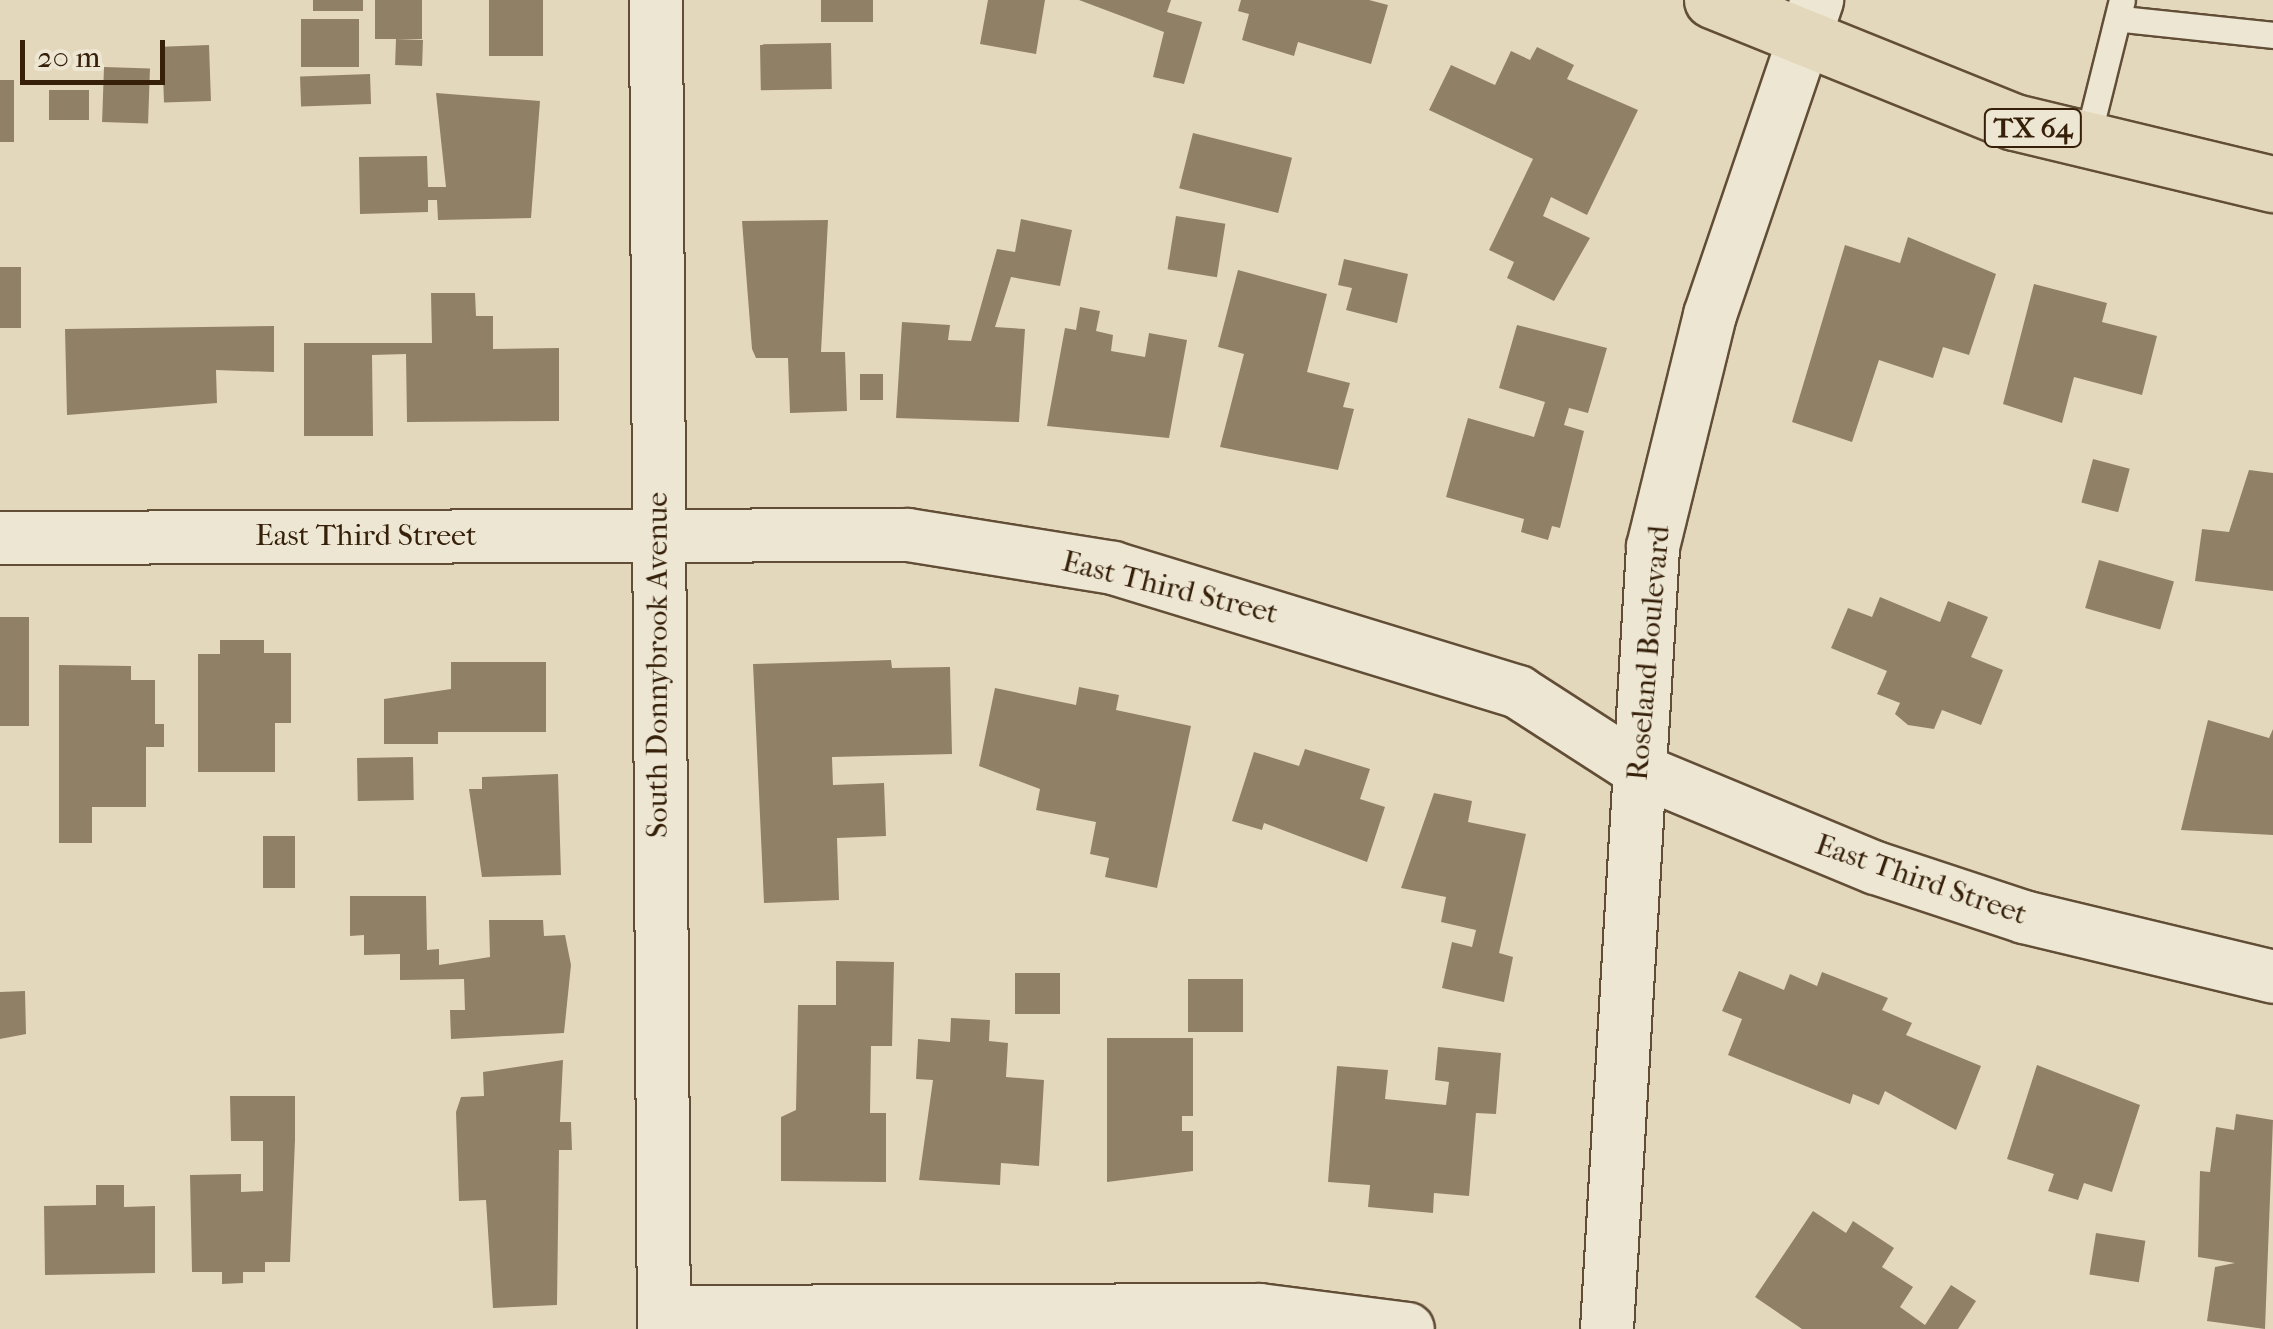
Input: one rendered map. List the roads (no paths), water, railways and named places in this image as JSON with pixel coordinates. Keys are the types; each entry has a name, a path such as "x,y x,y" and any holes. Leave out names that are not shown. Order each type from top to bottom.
{"main road":[{"name":"TX 64","path":"1712,0 1810,20 2086,144 2273,184"}],"street":[{"name":"South Donnybrook Avenue","path":"656,0 656,535 664,1320"},
{"name":"Roseland Boulevard","path":"1607,1329 1652,547 1710,315 1810,20"},
{"name":"East Third Street","path":"0,538 908,536 1114,568 1518,692 1639,770 1876,868 2024,917 2273,977"},
{"path":"664,1320 1260,1310 1408,1329"}],"lane":[{"path":"2086,144 2122,9 2273,34"}]}
